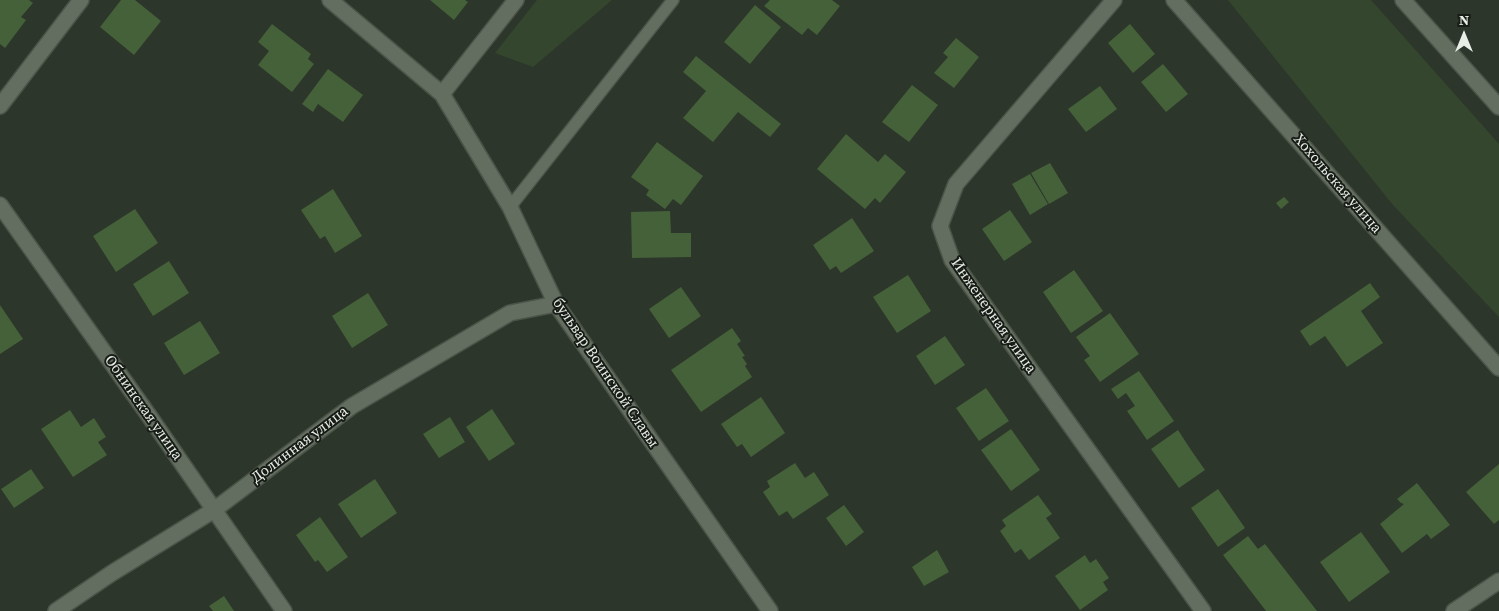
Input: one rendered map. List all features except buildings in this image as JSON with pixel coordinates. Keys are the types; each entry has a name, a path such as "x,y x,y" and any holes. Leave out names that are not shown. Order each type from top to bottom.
{"street":[{"path":"0,106 81,0"},
{"name":"бульвар Воинской Славы","path":"330,0 442,94 510,207 556,304 770,611"},
{"path":"442,94 516,0"},
{"name":"Инженерная улица","path":"1114,0 956,184 940,226 952,260 1203,611"},
{"name":"Хохольская улица","path":"1174,0 1499,368"},
{"path":"1403,0 1499,108"},
{"name":"Обнинская улица","path":"0,205 284,611"},
{"name":"Долинная улица","path":"56,611 112,573 214,510 352,406 510,313 556,304"},
{"path":"1454,611 1499,581"}],"lane":[{"path":"510,207 673,0"}],"green space":[{"path":"537,0 612,0 533,67 495,53"},
{"path":"1228,0 1371,0 1499,144 1499,317 1393,205"}]}
